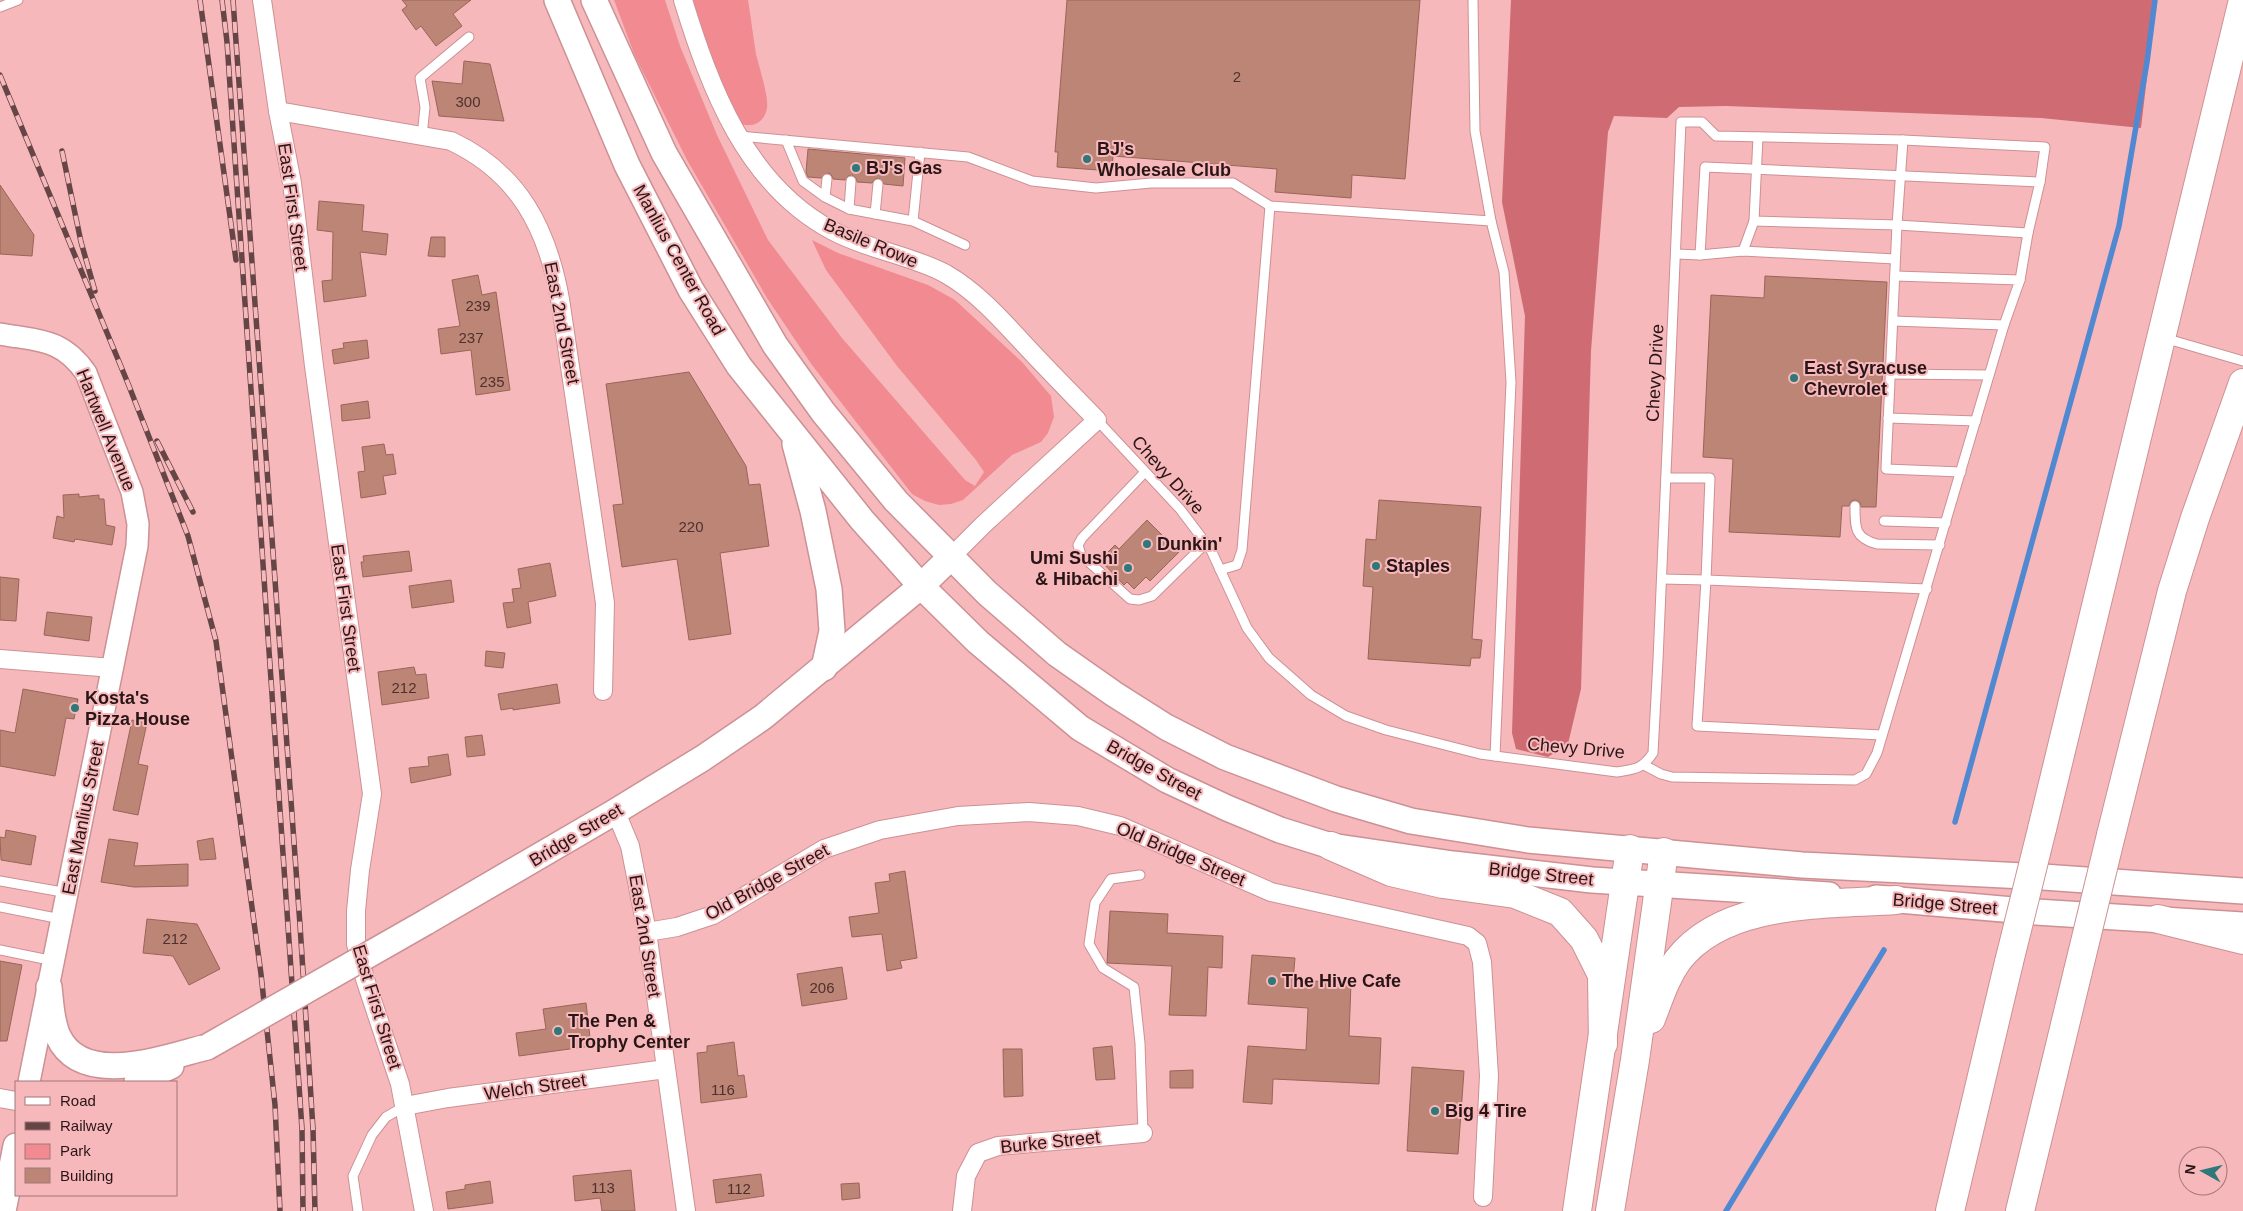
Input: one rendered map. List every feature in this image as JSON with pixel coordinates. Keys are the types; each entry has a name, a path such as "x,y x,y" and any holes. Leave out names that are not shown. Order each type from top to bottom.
{"highway":[{"path":"1950,1211 2243,0"},
{"path":"2020,1211 2172,591 2195,518 2243,383"},
{"path":"1331,846 1390,872 1443,884 1515,894 1560,912 1584,939 1602,975 1603,1044"},
{"path":"1577,1211 1603,1044 1630,849"},
{"path":"1610,1211 1635,1060 1664,852"},
{"path":"1635,1060 1666,978 1679,959 1711,932 1734,920 1766,910 1896,900"},
{"path":"2158,919 2243,940"}],"main road":[{"name":"Manlius Center Road","path":"557,0 627,165 691,290 739,366 862,520 920,586"},
{"path":"594,0 664,153 776,345 823,412 896,501 952,556"},
{"path":"792,434 813,511 829,589 832,631 824,668"},
{"name":"Bridge Street","path":"138,1081 207,1047 426,922 703,758 764,717 920,586 952,556 987,593 1057,654 1114,694 1166,727 1225,757 1336,799 1411,821 1528,840 1802,866 2042,877 2243,891"},
{"name":"Bridge Street","path":"920,586 978,642 1080,728 1167,780 1263,822 1331,846 1453,864 1626,882 1896,900 2036,912 2243,924"},
{"path":"49,987 52,1012 58,1036 69,1049 84,1060 105,1066 127,1066 207,1047"},
{"name":"Bridge Street","path":"162,1081 207,1047"},
{"path":"6,1202 15,1152"}],"street":[{"name":"East First Street","path":"262,0 278,111 292,183 315,376 372,794 360,870 356,910 356,944 365,979 400,1084 424,1211"},
{"name":"Basile Rowe","path":"683,0 693,33 724,110 746,151 773,186 803,212 833,232 945,274 979,297 1098,420"},
{"name":"East 2nd Street","path":"278,111 451,141 473,151 488,162 512,186 541,230 555,273 574,385 605,603 602,690"},
{"name":"Hartwell Avenue","path":"0,334 51,343 64,348 77,359 86,373 132,492 138,524"},
{"name":"Bridge Street","path":"952,556 983,525 1098,420"},
{"name":"East Manlius Street","path":"29,1081 137,546 138,524"},
{"path":"0,659 113,668"},
{"name":"Old Bridge Street","path":"647,932 677,927 713,915 824,849 880,830 958,816 1029,812 1078,816 1120,826 1271,892 1468,936 1477,943 1482,962 1488,1067 1483,1197"},
{"name":"East 2nd Street","path":"613,813 620,822 630,846 647,932 686,1211"},
{"name":"Welch Street","path":"405,1106 448,1098 666,1069"},
{"path":"0,1098 15,1101"},
{"name":"Burke Street","path":"962,1211 968,1170 978,1153 998,1146 1143,1133"}],"lane":[{"path":"0,7 18,0"},
{"path":"1473,0 1475,131 1491,221 1504,272 1511,382 1495,756"},
{"path":"422,136 425,107 420,78 469,37"},
{"name":"Chevy Drive","path":"1098,420 1180,509 1206,543 1247,628 1269,658 1311,695 1346,716 1386,730 1480,754 1617,772 1644,765 1653,753 1682,122 1702,122 1716,136 1758,137"},
{"path":"738,136 786,140 830,148 880,152 920,152 968,157 1032,182 1096,188 1151,183 1233,184 1270,206 1491,221"},
{"path":"1644,765 1661,774 1672,777 1855,780 1866,774 1877,753 2004,325 2020,280 2045,148 1903,140 1758,137 1758,170 1754,221 1743,251"},
{"path":"786,140 803,181 825,197 849,209 914,221 965,245"},
{"path":"1903,140 1897,225 1886,470 1961,472"},
{"path":"914,221 920,152"},
{"path":"1700,255 1704,167 2040,182"},
{"path":"825,197 827,179"},
{"path":"849,209 851,181"},
{"path":"875,214 878,184"},
{"path":"1220,570 1237,565 1242,550 1270,206"},
{"path":"1754,221 1897,225 2028,233"},
{"path":"1676,254 1700,255 1743,251 1896,259"},
{"path":"1895,276 2020,280"},
{"path":"1893,320 2004,325"},
{"path":"2162,337 2243,360"},
{"path":"1890,374 1989,375"},
{"path":"1888,418 1976,422"},
{"path":"1145,472 1082,538 1078,545 1081,555 1130,599 1139,600 1152,596 1206,543"},
{"path":"1666,478 1710,478 1697,726 1882,735"},
{"path":"1855,506 1855,526 1859,535 1868,541 1876,544 1940,545"},
{"path":"1884,521 1946,523"},
{"path":"1662,579 1927,588"},
{"path":"1140,875 1112,879 1095,903 1088,944 1102,968 1134,987 1140,1043 1143,1133"},
{"path":"0,880 68,893"},
{"path":"0,907 63,919"},
{"path":"0,950 54,962"},
{"path":"358,1211 353,1176 372,1135 386,1117 405,1106"}],"green space":[{"path":"614,0 665,0 680,46 717,135 768,240 842,338 965,480 975,486 984,472 897,366 826,270 812,240 838,253 928,285 955,300 1022,362 1051,396 1054,417 1048,433 1041,442 1012,455 963,500 939,505 925,501 912,494 812,365 767,298 687,160 635,56"},
{"path":"690,0 748,0 756,54 767,103 765,114 760,122 746,125 735,122"}],"shaded area":[{"path":"1511,0 2156,0 2141,128 2041,118 1726,106 1679,107 1667,118 1614,116 1608,132 1591,351 1581,689 1568,744 1548,757 1516,749 1512,733 1525,316 1502,202"}],"building":[{"path":"402,0 471,0 453,14 462,26 436,46 421,26 416,30 402,10 407,6"},
{"path":"1067,0 1420,0 1405,179 1352,175 1351,198 1275,192 1277,169 1113,156 1112,171 1057,167 1058,152 1055,152"},
{"path":"464,61 490,64 504,121 439,116 432,81 462,84"},
{"name":"BJ's Gas","path":"808,149 905,158 903,186 884,184 879,178 875,179 872,183 857,182 856,178 852,175 848,176 845,180 833,179 831,174 827,173 821,178 808,177 806,172"},
{"path":"0,185 34,235 32,256 0,254"},
{"path":"319,201 364,205 362,231 388,234 386,255 360,252 366,296 324,302 322,281 332,280 333,232 317,230"},
{"path":"431,237 445,237 445,257 428,256"},
{"path":"478,275 482,295 496,292 510,390 476,395 471,350 441,354 438,329 460,326 452,280"},
{"name":"East Syracuse Chevrolet","path":"1765,276 1887,282 1876,507 1861,507 1860,502 1855,500 1851,501 1849,506 1842,506 1840,537 1729,532 1733,459 1703,457 1711,295 1764,298"},
{"path":"367,340 369,358 334,364 332,350 344,348 343,343"},
{"path":"689,372 746,466 749,485 760,484 769,546 720,553 731,634 689,640 677,559 622,567 613,505 623,504 606,384"},
{"path":"368,401 370,418 342,421 341,405"},
{"path":"384,444 386,455 393,454 396,474 383,476 386,494 361,498 358,472 365,471 362,447"},
{"path":"79,494 79,497 99,495 99,499 104,499 106,525 115,527 112,545 75,539 74,542 53,538 57,516 64,518 63,495"},
{"path":"1379,500 1481,507 1472,639 1482,640 1480,658 1471,658 1470,666 1368,659 1373,587 1363,586 1366,539 1376,540"},
{"path":"1147,520 1179,552 1150,581 1146,577 1134,589 1127,582 1124,585 1100,560 1115,545 1119,549"},
{"path":"409,551 412,571 363,577 361,562 364,562 363,556"},
{"path":"550,563 556,596 528,602 531,623 507,628 503,603 514,602 512,589 521,588 518,569"},
{"path":"0,577 19,579 16,621 0,620"},
{"path":"451,580 454,602 412,608 409,586"},
{"path":"47,612 92,617 89,641 44,635"},
{"path":"486,651 505,653 503,668 485,666"},
{"path":"414,667 416,675 426,674 429,698 382,705 378,672"},
{"path":"557,684 560,703 501,710 498,694"},
{"path":"23,689 78,699 74,719 66,718 55,776 0,766 0,730 15,733"},
{"path":"132,720 147,723 138,764 148,766 138,815 113,810"},
{"path":"482,735 485,755 467,757 465,737"},
{"path":"448,754 451,775 411,783 409,768 429,766 428,757"},
{"path":"6,830 36,836 31,865 1,860 0,837 5,838"},
{"path":"213,838 216,859 200,860 197,841"},
{"path":"109,839 138,843 134,866 188,864 188,886 134,887 101,882"},
{"path":"905,871 917,958 900,961 902,968 887,971 882,934 852,937 849,917 879,913 875,883 890,881 889,874"},
{"path":"1110,911 1168,914 1167,933 1223,936 1222,968 1208,967 1206,1016 1169,1015 1172,966 1107,963"},
{"path":"147,919 197,924 220,969 189,985 173,956 143,953"},
{"path":"1252,955 1295,958 1293,980 1351,983 1349,1036 1381,1038 1379,1084 1273,1079 1272,1104 1243,1102 1248,1046 1306,1050 1308,1008 1248,1004"},
{"path":"0,961 22,965 7,1041 0,1041"},
{"path":"842,967 847,999 802,1006 797,974"},
{"path":"586,1003 591,1046 519,1056 516,1033 546,1029 543,1009"},
{"path":"734,1042 738,1076 744,1075 747,1097 701,1103 697,1053 707,1052 707,1046"},
{"path":"1112,1046 1115,1079 1096,1080 1093,1048"},
{"path":"1003,1049 1022,1049 1023,1096 1004,1097"},
{"path":"1412,1067 1464,1071 1458,1154 1407,1151"},
{"path":"1193,1070 1193,1088 1170,1088 1170,1071"},
{"path":"631,1170 635,1211 602,1211 600,1198 575,1201 573,1176"},
{"path":"761,1174 764,1196 716,1203 713,1180"},
{"path":"490,1181 493,1203 448,1209 446,1192 465,1189 465,1185"},
{"path":"859,1183 860,1198 842,1200 841,1184"}],"waterway":[{"path":"1955,822 2119,226 2147,62 2155,0"},
{"path":"1726,1211 1884,950"}],"railway":[{"path":"200,0 236,260"},
{"path":"222,0 227,42 302,1129 303,1211"},
{"path":"233,0 300,925 313,1129 315,1211"},
{"path":"0,75 127,381 188,536 216,641 261,974 275,1105 280,1211"},
{"path":"62,151 81,242 95,291"},
{"path":"157,441 193,512"}],"place":[{"name":"BJ's Wholesale Club","path":"1087,159"},
{"name":"BJ's Gas","path":"856,168"},
{"name":"East Syracuse Chevrolet","path":"1794,378"},
{"name":"Dunkin'","path":"1147,544"},
{"name":"Staples","path":"1376,566"},
{"name":"Umi Sushi & Hibachi","path":"1128,568"},
{"name":"Kosta's Pizza House","path":"75,708"},
{"name":"The Hive Cafe","path":"1272,981"},
{"name":"The Pen & Trophy Center","path":"558,1031"},
{"name":"Big 4 Tire","path":"1435,1111"}]}
